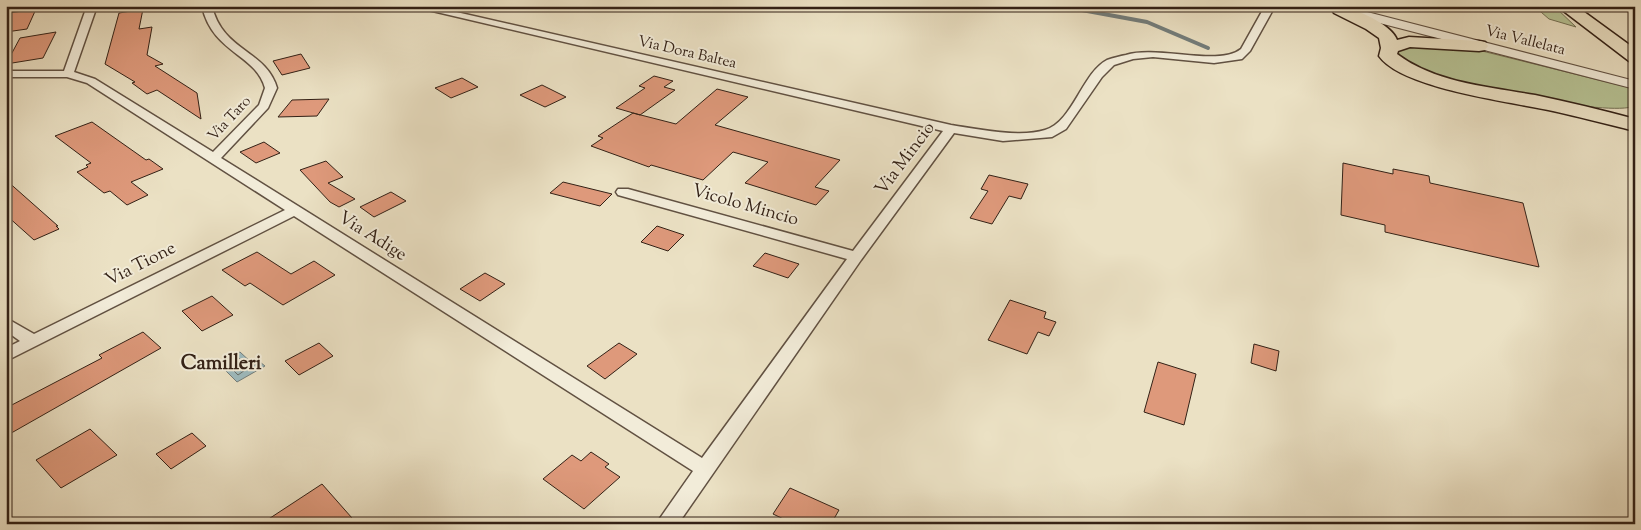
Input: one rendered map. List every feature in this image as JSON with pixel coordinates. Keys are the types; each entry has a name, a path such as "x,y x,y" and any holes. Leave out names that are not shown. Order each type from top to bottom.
{"highway":[{"path":"1565,6 1584,14 1635,45"},
{"path":"1334,8 1367,22 1388,42 1388,56 1394,62 1425,76 1635,125"},
{"path":"1584,14 1635,57"},
{"path":"1584,14 1635,70"},
{"path":"1388,42 1408,35 1479,46"},
{"path":"1554,105 1602,111 1635,111"}],"street":[{"path":"68,74 92,6"},
{"name":"Via Taro","path":"207,6 210,16 223,37 234,49 258,64 268,78 271,88 269,97 260,110 213,159"},
{"name":"Via Dora Baltea","path":"416,6 951,129"},
{"name":"Via Mincio","path":"666,524 856,257 951,129 1003,137 1048,134 1062,126 1098,75 1110,64 1126,58 1153,54 1214,60 1238,57 1245,51 1270,6"},
{"path":"1334,8 1408,35"},
{"name":"Via Vallelata","path":"1479,46 1635,85"},
{"name":"Via Adige","path":"6,74 68,74 87,79 705,469"},
{"name":"Vicolo Mincio","path":"623,192 856,257"},
{"name":"Via Tione","path":"6,355 295,210"},
{"path":"6,323 33,342"}],"green space":[{"path":"1534,6 1554,6 1576,27 1549,19"},
{"path":"1404,46 1474,49 1635,89 1635,106 1620,108 1566,104 1500,92 1445,79 1411,65 1403,59 1398,52"}],"water":[{"path":"240,352 254,365 260,362 265,366 237,382 218,363"}],"building":[{"path":"36,9 27,29 6,32 6,19 9,13"},
{"path":"143,9 139,29 152,27 147,55 163,64 155,66 197,93 201,119 157,90 147,94 132,83 135,82 105,64 119,13"},
{"path":"56,32 43,58 6,64 20,38"},
{"path":"301,54 310,68 282,75 273,61"},
{"path":"654,76 673,81 664,87 675,90 640,115 616,108 645,88 639,86"},
{"path":"462,78 478,87 451,98 435,88"},
{"path":"542,85 566,97 545,107 520,95"},
{"path":"717,89 748,97 715,125 840,160 815,187 829,191 816,205 745,183 768,162 733,152 703,180 651,165 649,167 591,146 603,138 598,136 633,113 676,124"},
{"path":"329,99 317,116 278,117 292,100"},
{"path":"92,122 146,160 149,159 163,169 131,182 148,195 127,205 110,191 104,193 77,172 88,167 86,165 91,163 55,136"},
{"path":"264,142 280,153 256,163 240,152"},
{"path":"326,161 343,177 328,183 355,199 339,207 330,202 300,170"},
{"path":"1343,163 1393,174 1393,169 1429,176 1430,183 1523,203 1539,267 1385,232 1385,225 1341,215"},
{"path":"989,175 1028,184 1021,199 1009,196 992,224 970,218 988,191 981,189"},
{"path":"6,180 58,226 56,226 59,229 34,240 6,215"},
{"path":"563,182 612,194 600,206 550,193"},
{"path":"391,192 406,201 374,217 360,207"},
{"path":"657,226 684,235 668,251 641,242"},
{"path":"257,252 291,274 314,261 335,275 283,305 250,283 245,286 222,270"},
{"path":"765,253 799,264 788,278 753,266"},
{"path":"485,273 505,284 480,301 460,289"},
{"path":"212,296 233,315 202,331 182,311"},
{"path":"1010,300 1046,312 1044,318 1056,322 1049,336 1038,332 1027,354 988,340"},
{"path":"143,332 161,348 6,436 6,408 102,358 99,355"},
{"path":"319,343 333,356 299,375 285,361"},
{"path":"619,343 637,354 605,379 587,366"},
{"path":"1254,344 1279,351 1276,371 1251,363"},
{"path":"1158,362 1196,374 1184,425 1144,412"},
{"path":"90,429 117,455 61,488 36,460"},
{"path":"192,433 206,446 171,469 156,454"},
{"path":"591,452 609,464 605,467 620,477 584,509 543,479 572,455 581,461"},
{"path":"322,484 352,518 344,524 261,524"},
{"path":"790,488 839,510 831,524 794,524 773,514"}],"waterway":[{"path":"1060,6 1147,22 1208,48"}],"district":[{"name":"Camilleri","path":"221,364"}]}
